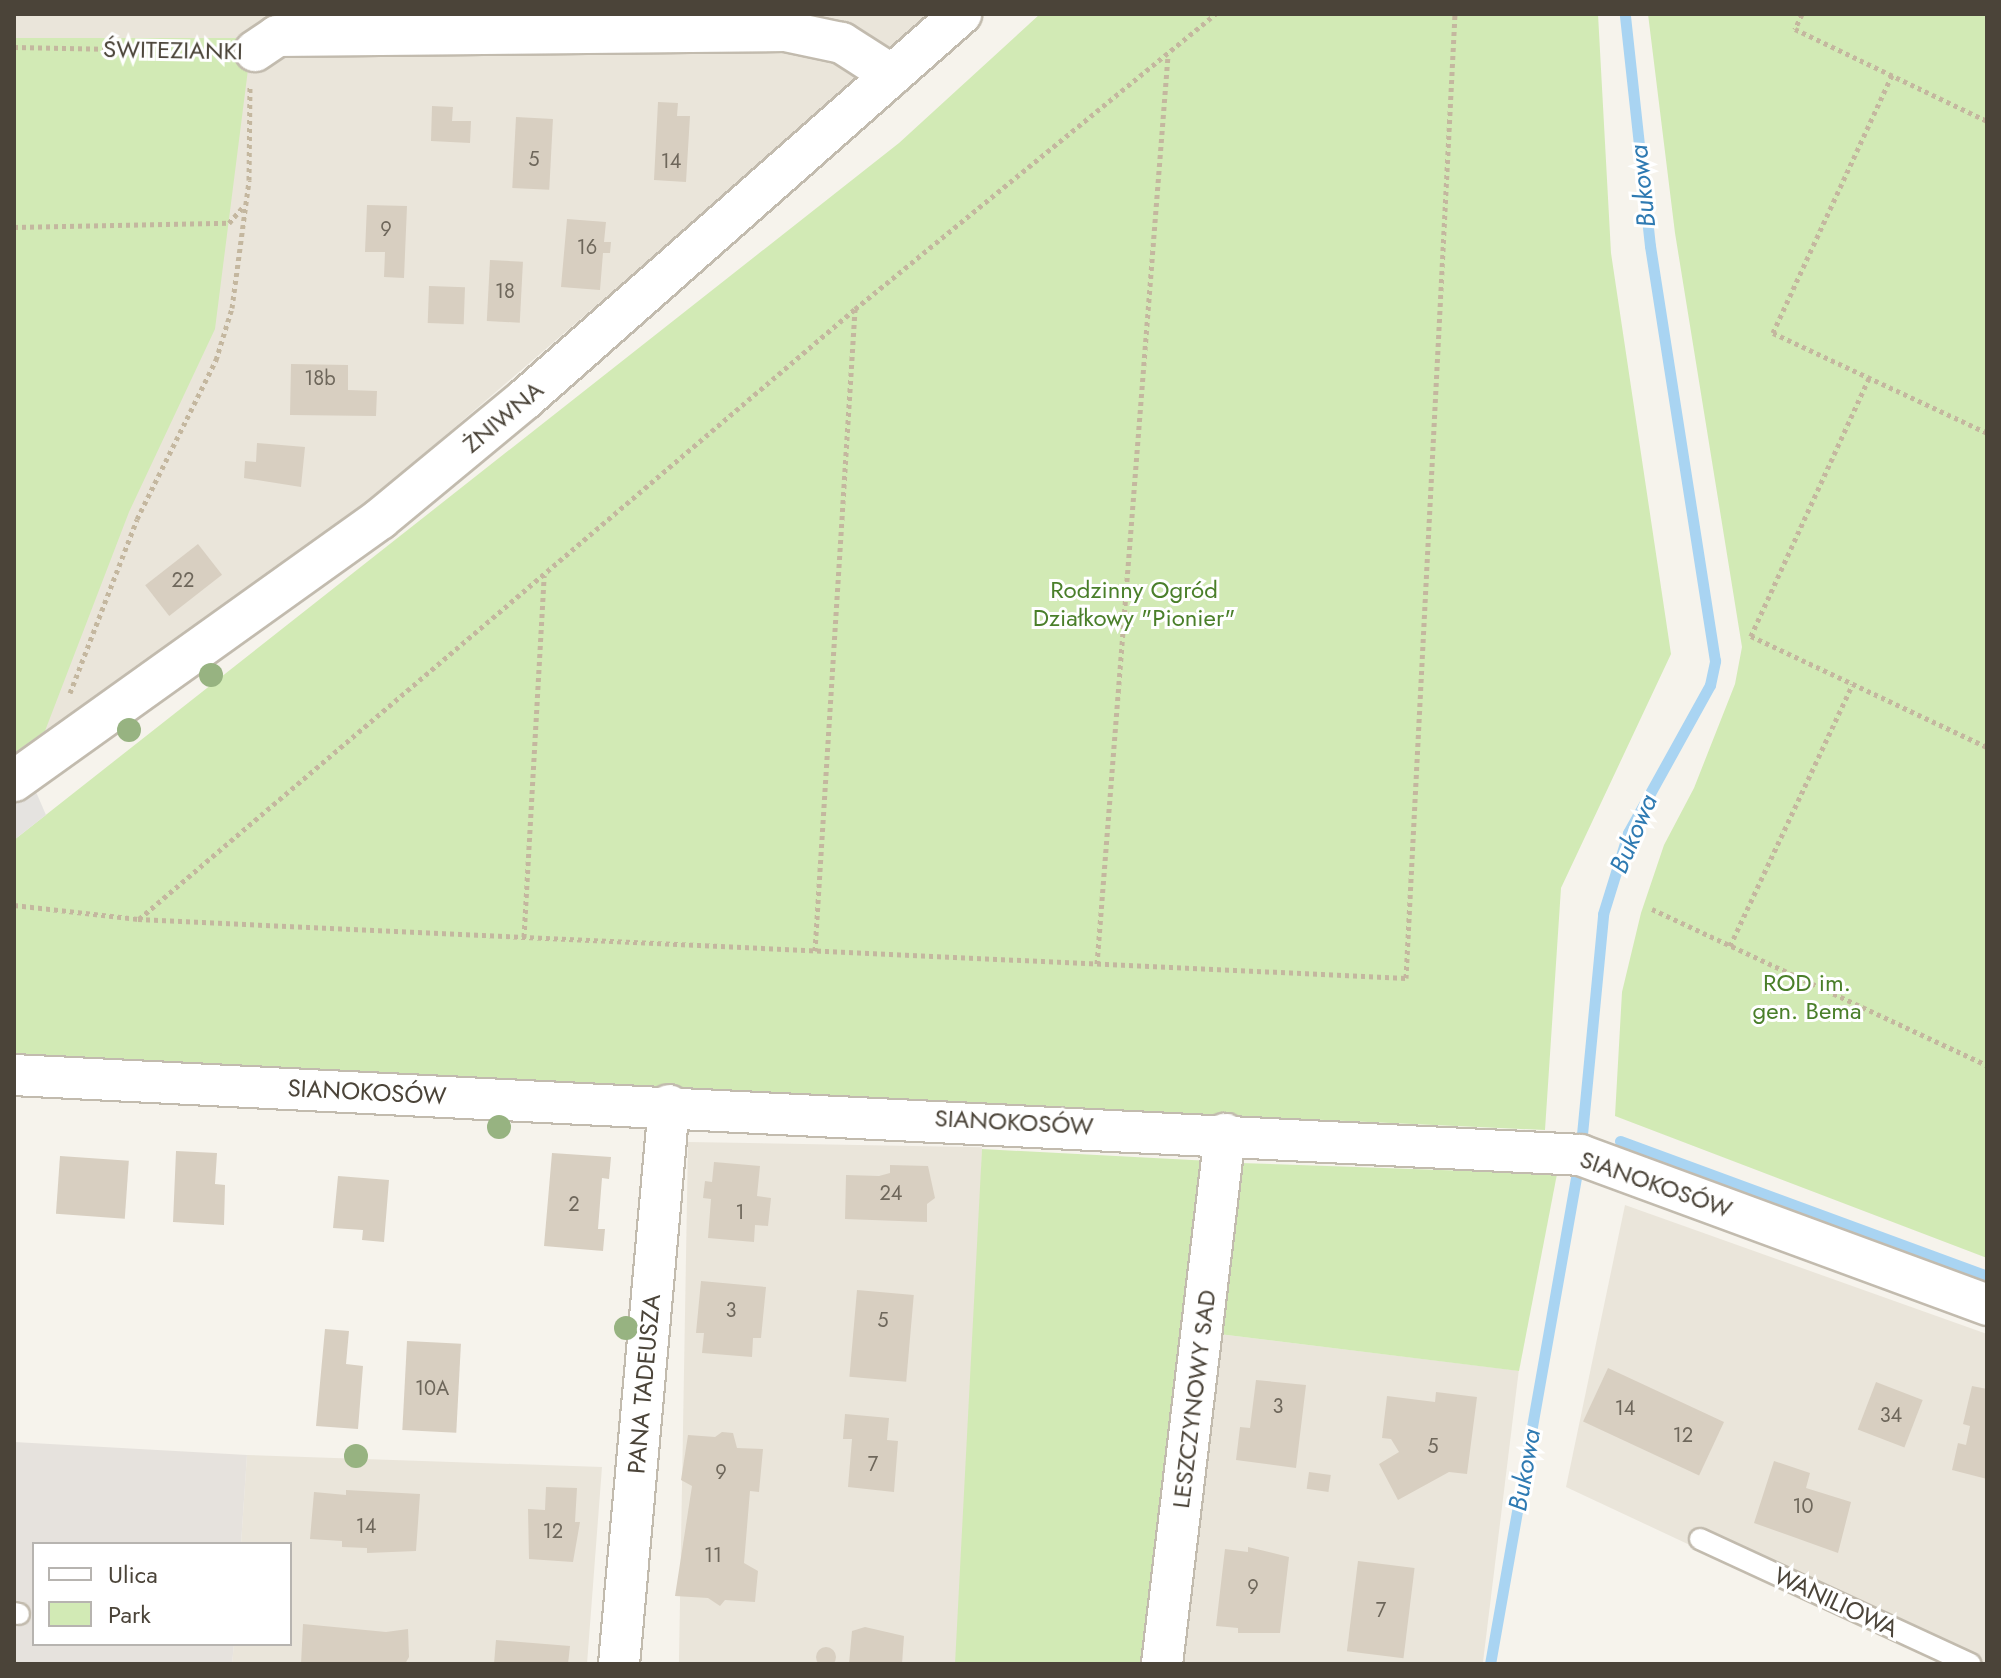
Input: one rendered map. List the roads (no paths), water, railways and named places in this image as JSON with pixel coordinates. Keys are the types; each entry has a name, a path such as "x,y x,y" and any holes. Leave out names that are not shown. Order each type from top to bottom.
{"street":[{"name":"ŻNIWNA","path":"14,781 380,519 537,389 961,14"},
{"name":"ŚWITEZIANKI","path":"255,51 277,36 785,31 842,43 892,75"},
{"name":"SIANOKOSÓW","path":"14,1075 669,1105 1580,1155 1987,1305"},
{"name":"PANA TADEUSZA","path":"619,1664 669,1105"},
{"name":"LESZCZYNOWY SAD","path":"1162,1664 1225,1134"}],"lane":[{"name":"WANILIOWA","path":"1700,1539 1971,1664"}],"waterway":[{"name":"Bukowa","path":"1490,1664 1580,1155 1603,914 1628,833 1710,685 1715,661 1650,246 1625,14"},
{"path":"1620,1141 1987,1276"}],"park label":[{"name":"Rodzinny Ogród Działkowy \"Pionier\"","path":"1134,604"},
{"name":"ROD im. gen. Bema","path":"1807,997"}]}
